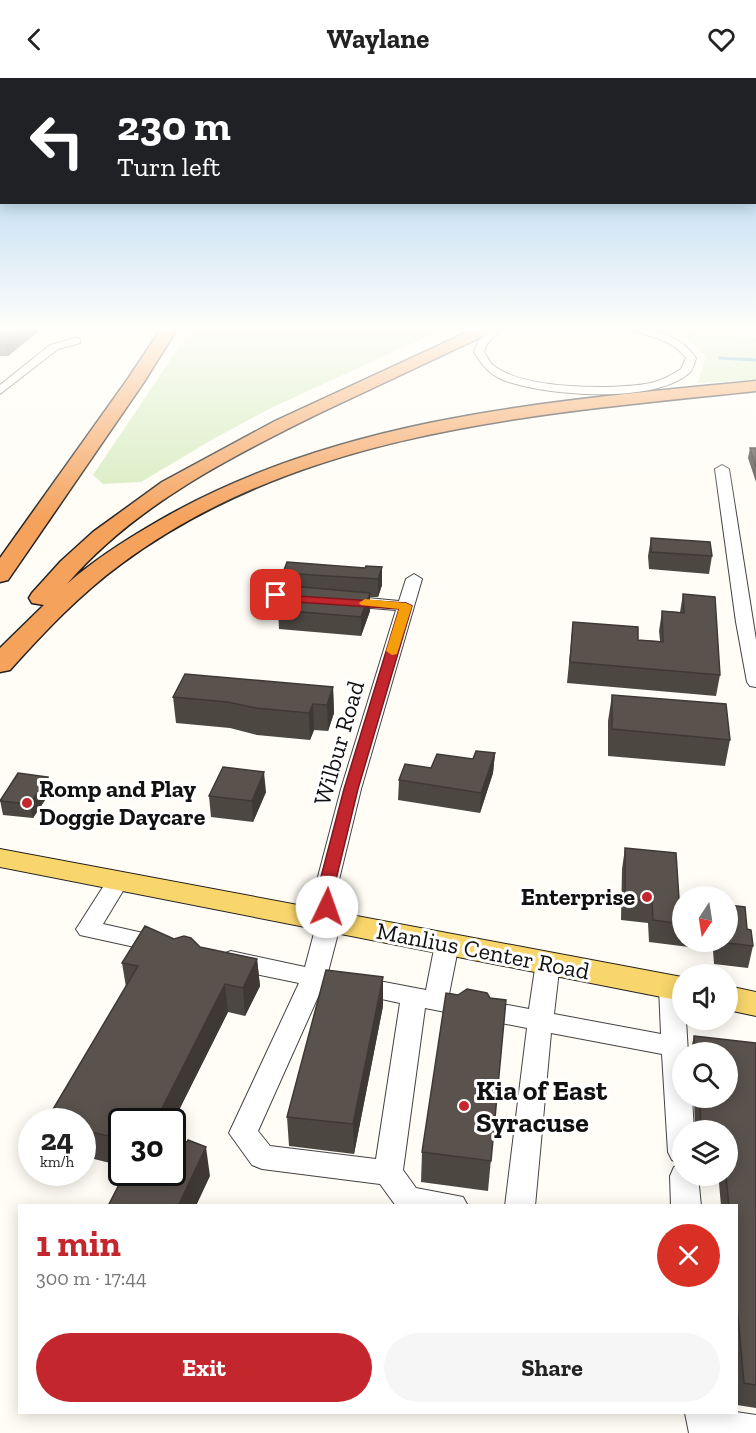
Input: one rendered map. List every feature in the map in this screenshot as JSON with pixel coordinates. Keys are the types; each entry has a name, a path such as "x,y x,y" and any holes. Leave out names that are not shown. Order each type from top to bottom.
{"highway":[{"path":"0,575 128,392"},
{"path":"0,650 44,593 79,556 109,529 163,489 246,441 350,392"},
{"path":"0,664 71,592 130,546 213,500 262,477 330,453 404,432 460,420 549,407 695,392"}],"main road":[{"name":"Manlius Center Road","path":"0,858 672,987"},
{"path":"738,1000 756,1004"}],"street":[{"path":"722,469 740,600 756,682"},
{"name":"Wilbur Road","path":"329,922 325,892 351,789 414,579"},
{"path":"268,591 296,599 406,606"},
{"path":"118,881 88,929 178,948"},
{"path":"329,922 314,978 243,1133 262,1157 388,1173"},
{"path":"422,1204 407,1203 388,1173 425,998 447,944"},
{"path":"213,956 314,978 672,1045"},
{"path":"520,1204 548,962"},
{"path":"685,1186 686,1204"},
{"path":"702,1414 703,1425 756,1432"}],"green space":[{"path":"149,392 305,392 213,439 141,482 103,484 93,475"}],"building":[{"path":"750,448 756,448 756,467"},
{"path":"651,538 710,542 712,556 651,552"},
{"path":"287,562 365,568 366,566 382,567 378,579 296,574 284,570"},
{"path":"290,586 370,593 361,617 278,610"},
{"path":"683,594 715,597 720,675 570,662 573,622 638,627 638,640 663,642 662,611 684,613"},
{"path":"185,674 333,687 327,705 313,704 309,713 173,697"},
{"path":"612,695 726,704 730,740 612,729"},
{"path":"476,751 495,753 481,793 399,780 405,764 431,768 437,754 473,759"},
{"path":"223,767 264,772 252,801 209,796"},
{"path":"18,773 48,777 30,804 0,801"},
{"path":"625,848 676,853 678,886 672,886 672,923 653,920 652,901 625,898"},
{"path":"738,906 745,907 747,929 751,930 753,946 738,944"},
{"path":"145,926 174,939 184,936 191,938 200,947 257,959 243,988 225,984 162,1108 108,1108 108,1136 96,1133 96,1108 54,1108 138,966 122,963"},
{"path":"326,970 383,977 353,1124 287,1117"},
{"name":"Kia of East Syracuse","path":"467,989 487,993 490,998 506,1000 491,1161 422,1152 446,993 458,995"},
{"path":"694,1036 756,1043 756,1385 744,1383 738,1316 738,1204 729,1204 727,1186 738,1186 738,1120 701,1120 700,1108 738,1108 738,1042 694,1042"},
{"path":"188,1140 206,1147 179,1204 109,1204 118,1186 186,1186 186,1142"}],"slow traffic":[{"path":"365,603 406,606 392,651"}],"place":[{"name":"Romp and Play Doggie Daycare","path":"27,803"},
{"name":"Enterprise","path":"647,897"},
{"name":"Kia of East Syracuse","path":"464,1106"}],"route":[{"path":"276,595 296,599 406,606 351,789 325,892 327,907"}]}
